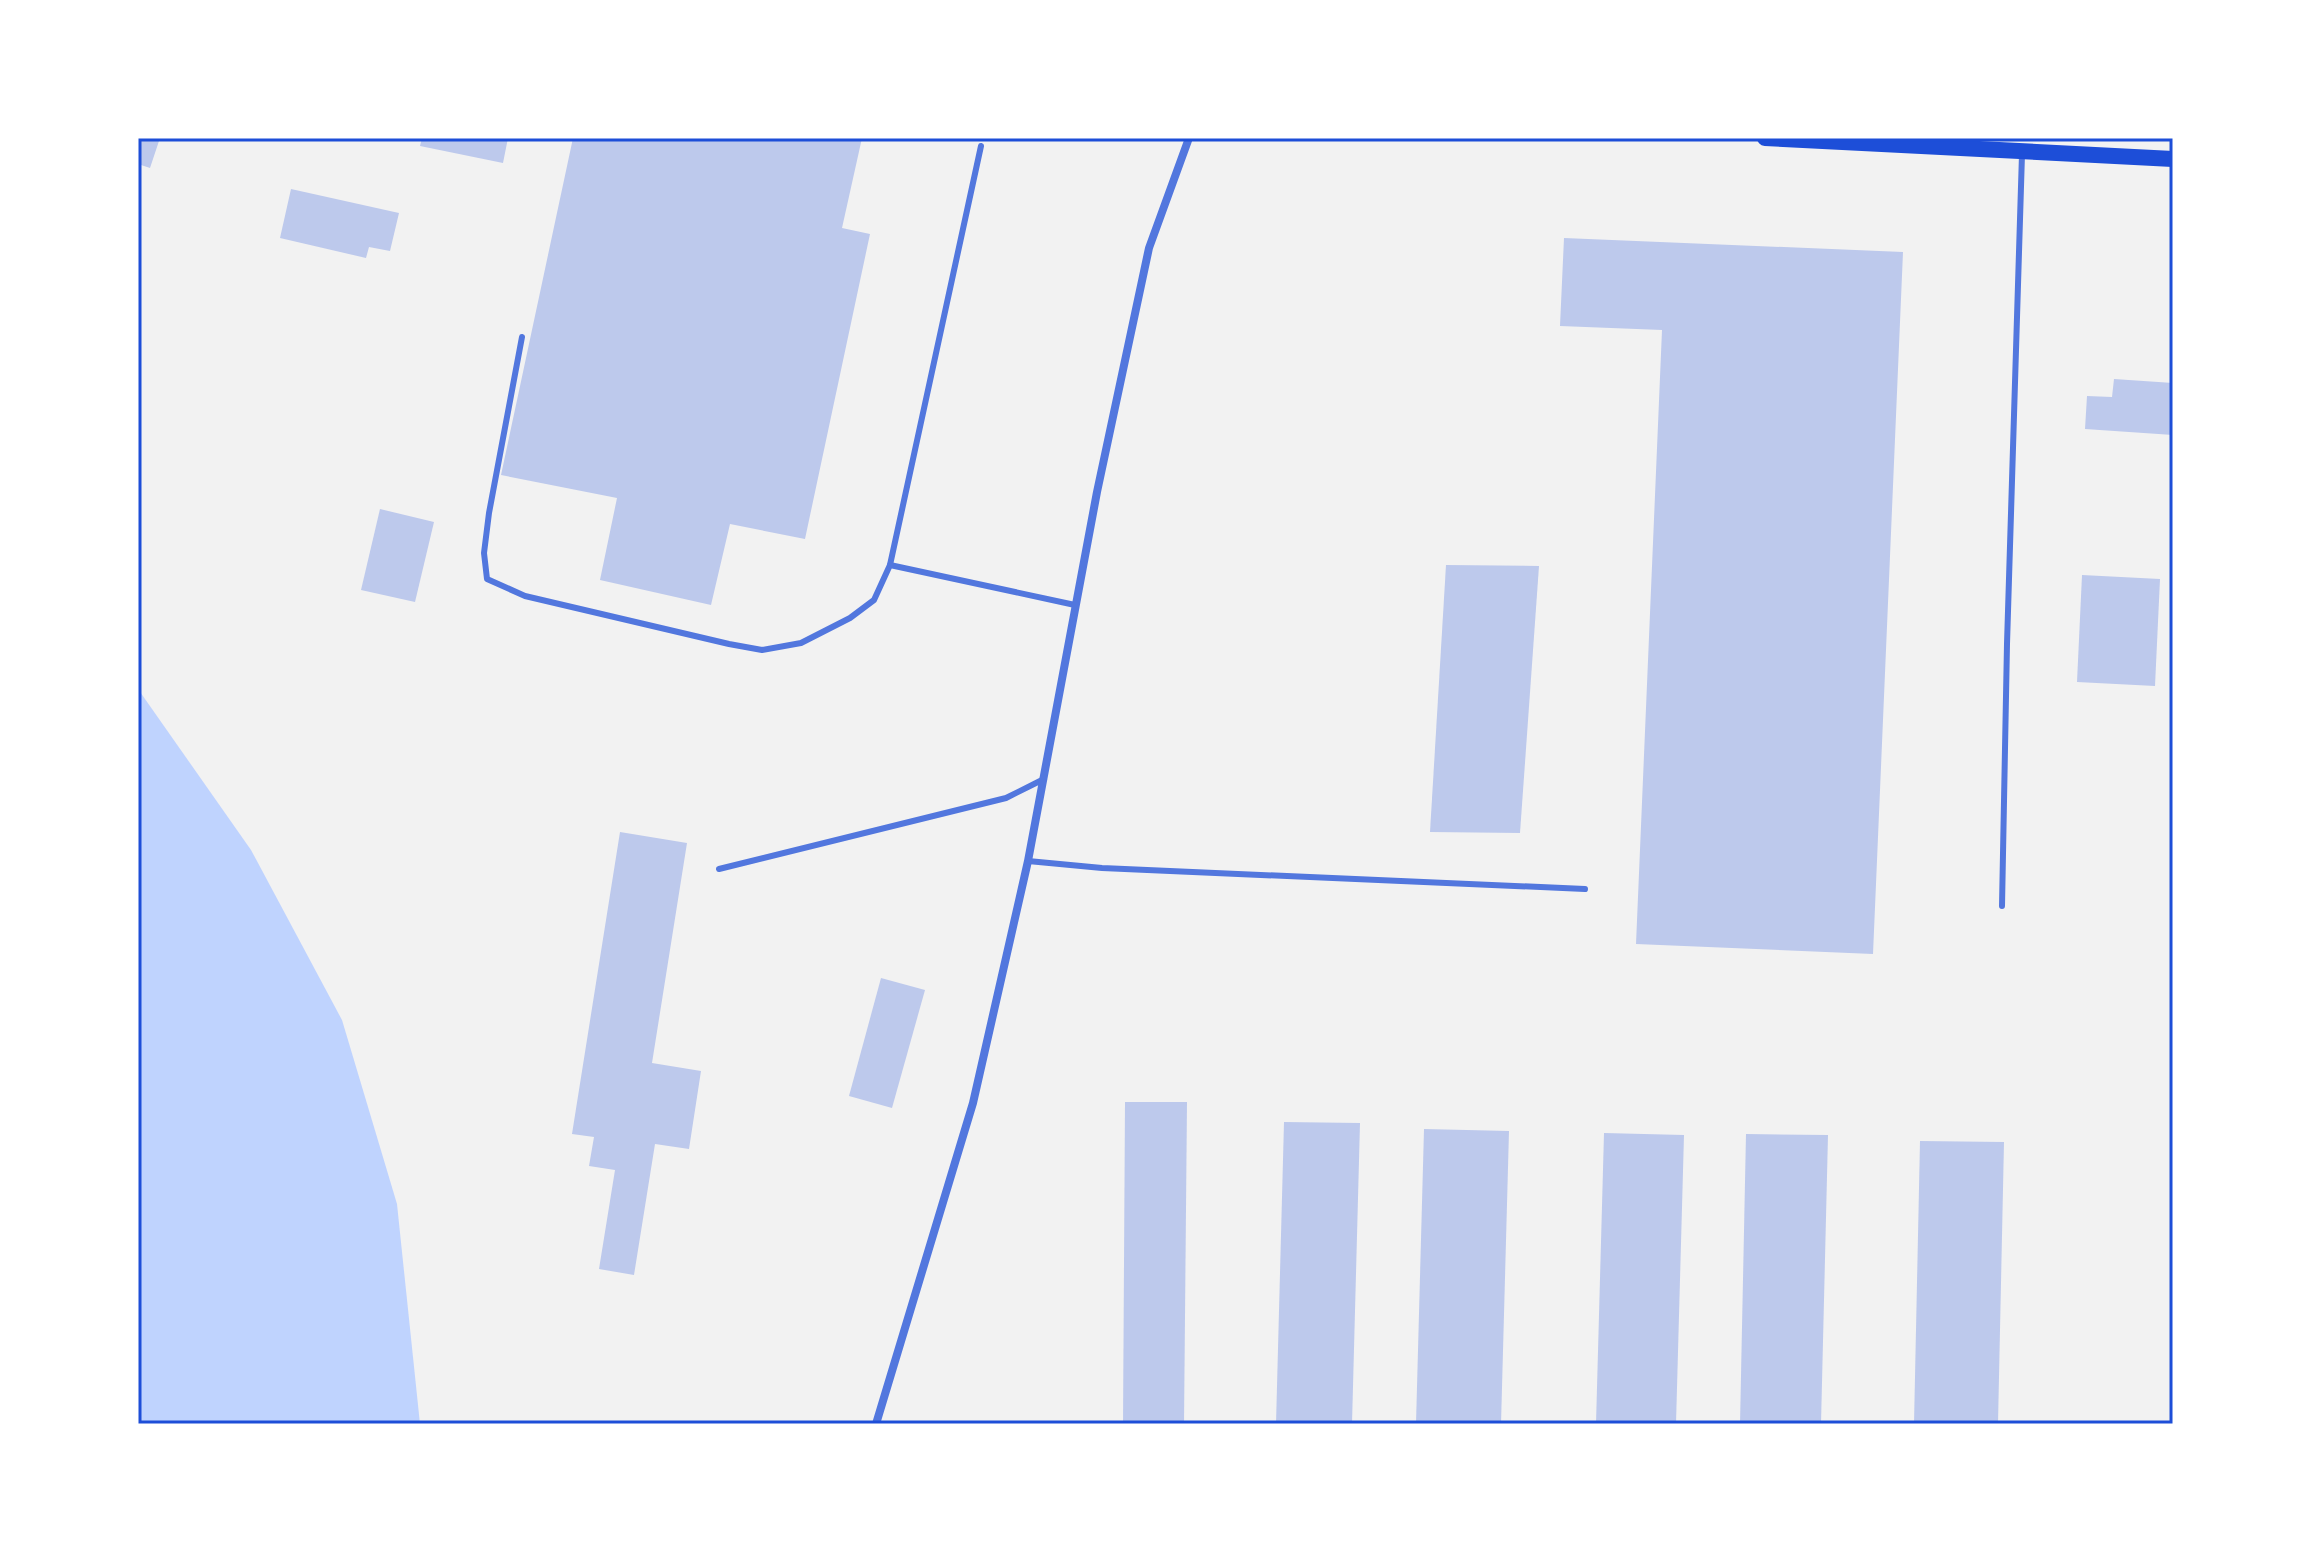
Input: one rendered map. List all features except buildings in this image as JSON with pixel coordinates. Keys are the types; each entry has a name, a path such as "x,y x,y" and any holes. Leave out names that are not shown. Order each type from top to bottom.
{"main road":[{"path":"1765,138 2173,159"}],"street":[{"path":"876,1424 973,1103 1028,861 1075,605 1149,248 1189,138"}],"lane":[{"path":"522,337 489,513 484,553 487,579 525,596 729,644 762,650 801,643 850,618 874,600 890,565 981,146"},
{"path":"2002,906 2022,152"},
{"path":"890,565 1075,605"},
{"path":"719,869 1006,798 1044,779"},
{"path":"1028,861 1102,868 1585,889"}],"water":[{"path":"138,689 251,850 342,1020 397,1204 420,1424 138,1424"}]}
